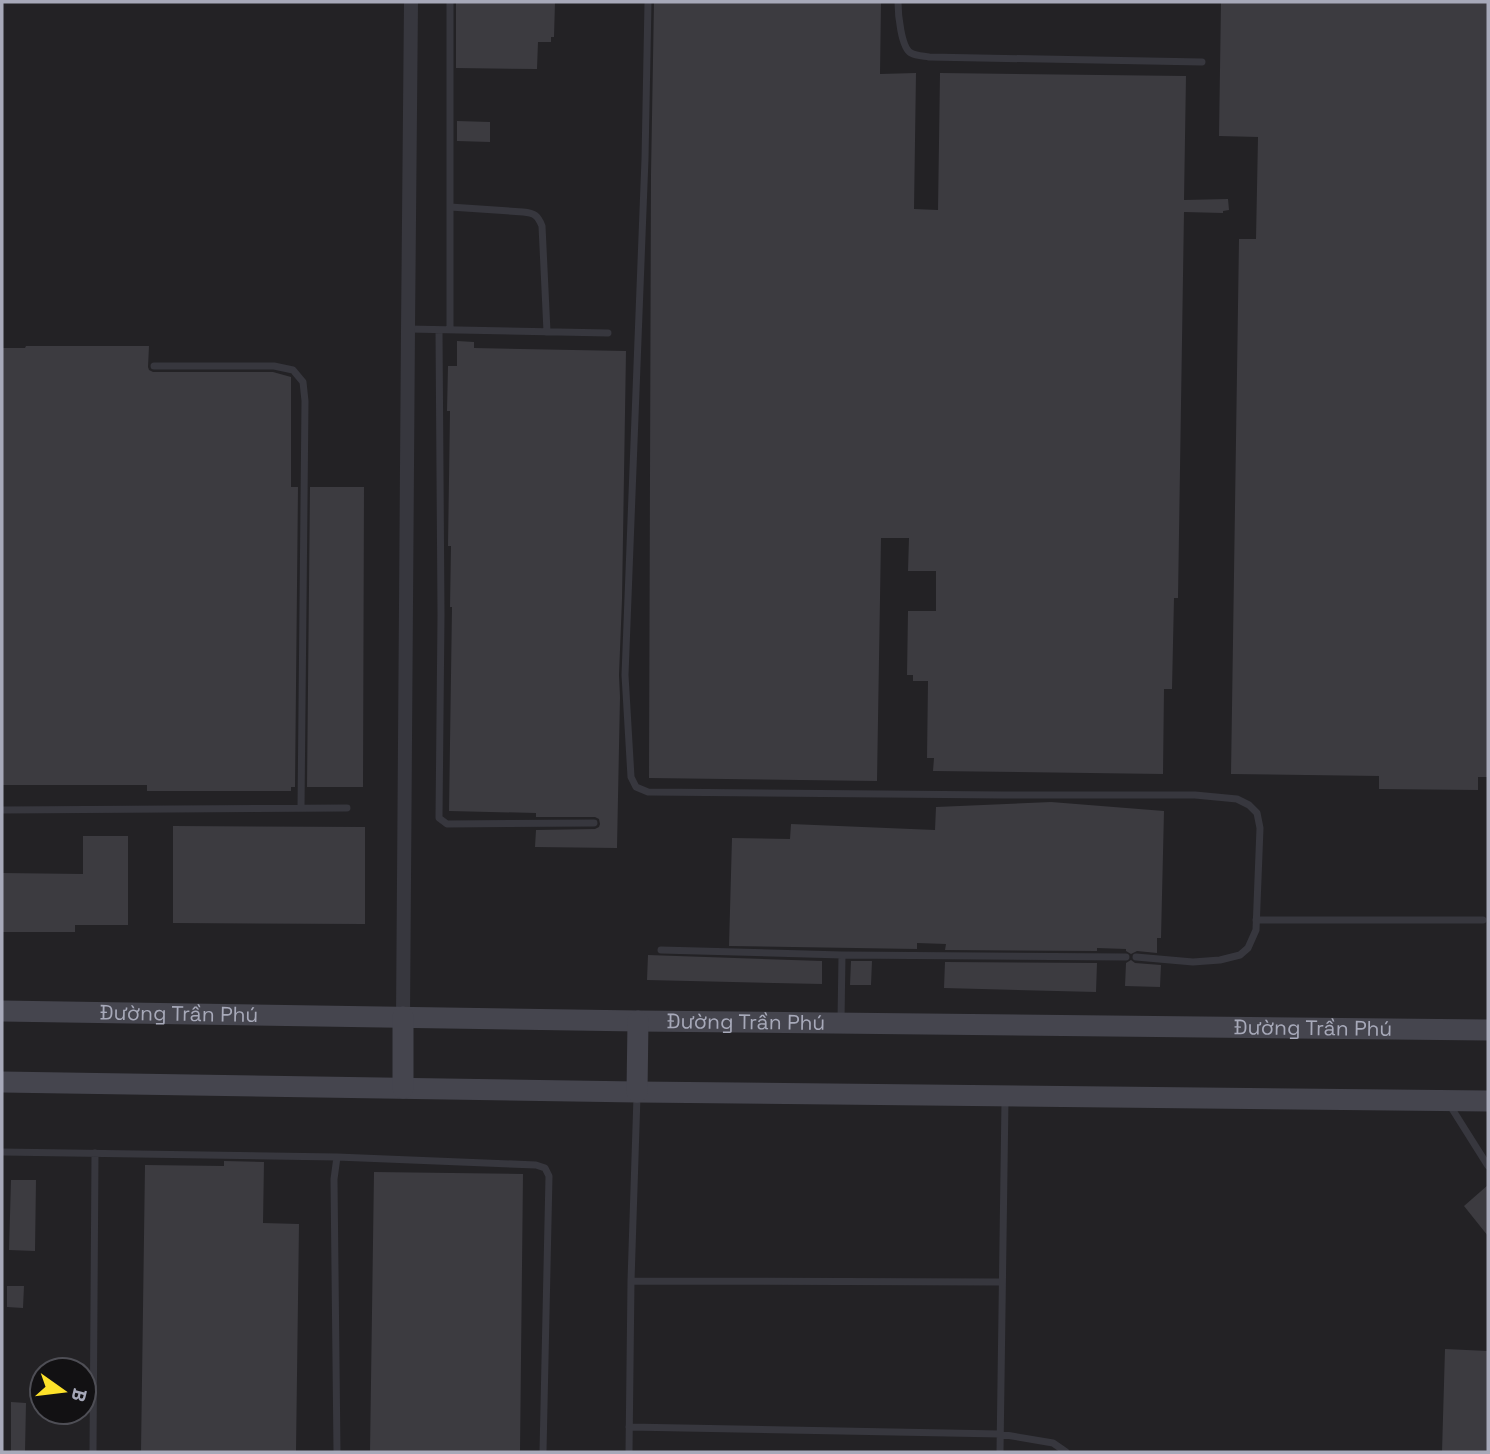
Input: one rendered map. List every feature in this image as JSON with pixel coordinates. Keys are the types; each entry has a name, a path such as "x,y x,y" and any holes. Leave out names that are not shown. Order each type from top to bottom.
{"main road":[{"name":"Đường Trần Phú","path":"2,1011 1488,1030"},
{"path":"403,1017 403,1088"},
{"path":"637,1092 638,1021"},
{"path":"2,1082 1488,1101"}],"street":[{"path":"403,1017 411,2"}],"lane":[{"path":"450,2 450,330"},
{"path":"648,2 645,159 625,675 631,777 636,787 648,792 1195,795 1237,799 1249,805 1257,813 1260,828 1256,930 1248,948 1240,956 1220,960 1194,962 1136,957"},
{"path":"898,2 905,48 912,54 929,57 1202,62"},
{"path":"450,207 533,213 538,216 542,226 547,332"},
{"path":"408,329 608,334"},
{"path":"439,330 439,818 447,824 594,823"},
{"path":"154,366 274,366 293,370 303,382 302,808"},
{"path":"2,810 347,808"},
{"path":"1256,920 1483,920"},
{"path":"661,950 842,955 1126,957"},
{"path":"841,1023 842,955"},
{"path":"629,1452 637,1092"},
{"path":"1000,1452 1005,1096"},
{"path":"1447,1101 1488,1166"},
{"path":"2,1152 337,1157 536,1165 545,1168 549,1175 543,1452"},
{"path":"93,1452 95,1153"},
{"path":"337,1157 334,1179 337,1452"},
{"path":"631,1280 1002,1282"},
{"path":"629,1427 1000,1433 1053,1443 1066,1452"}],"shaded area":[{"path":"2,2 1488,2 1488,1452 2,1452"}],"building":[{"path":"456,2 555,2 554,37 551,37 551,42 538,42 537,69 456,68"},
{"path":"654,2 881,2 880,74 916,73 914,209 938,210 940,73 1186,76 1184,200 1228,199 1229,210 1223,213 1184,212 1178,598 1174,598 1172,689 1164,689 1163,774 933,771 934,758 927,758 928,681 913,681 913,675 907,675 908,611 936,611 936,571 908,571 909,538 881,538 877,781 649,778"},
{"path":"1221,2 1488,2 1488,777 1478,777 1478,790 1379,789 1379,776 1231,774 1239,239 1256,239 1258,137 1219,136"},
{"path":"457,121 490,122 490,142 457,141"},
{"path":"457,341 474,342 474,348 626,351 617,848 535,847 536,830 595,829 600,824 595,817 536,817 536,813 449,811 452,607 451,546 448,546 450,411 447,411 448,366 457,366"},
{"path":"149,346 148,367 153,372 273,372 291,377 291,487 298,487 295,787 291,787 291,791 147,791 147,785 2,785 2,348"},
{"path":"310,487 364,487 363,787 307,787"},
{"path":"1051,802 1164,811 1161,938 1157,938 1157,953 1137,951 1131,954 1126,949 1097,948 1097,951 945,950 946,944 917,943 917,949 729,946 732,838 790,839 791,824 935,830 936,807"},
{"path":"173,826 365,827 365,924 173,923"},
{"path":"83,836 128,836 128,925 75,925 75,932 2,932 2,873 83,874"},
{"path":"648,955 822,961 822,984 647,980"},
{"path":"1131,960 1135,963 1161,965 1160,987 1125,986 1126,963"},
{"path":"851,961 872,961 871,985 850,985"},
{"path":"945,962 1097,963 1096,992 944,988"},
{"path":"224,1161 264,1162 263,1223 299,1224 296,1452 141,1452 145,1165 224,1166"},
{"path":"374,1172 523,1174 520,1452 370,1452"},
{"path":"11,1180 36,1180 35,1251 9,1250"},
{"path":"1488,1185 1488,1236 1464,1206"},
{"path":"7,1286 24,1286 23,1308 7,1307"},
{"path":"1445,1349 1488,1351 1488,1452 1442,1452"},
{"path":"11,1402 26,1403 25,1452 11,1452"}]}
